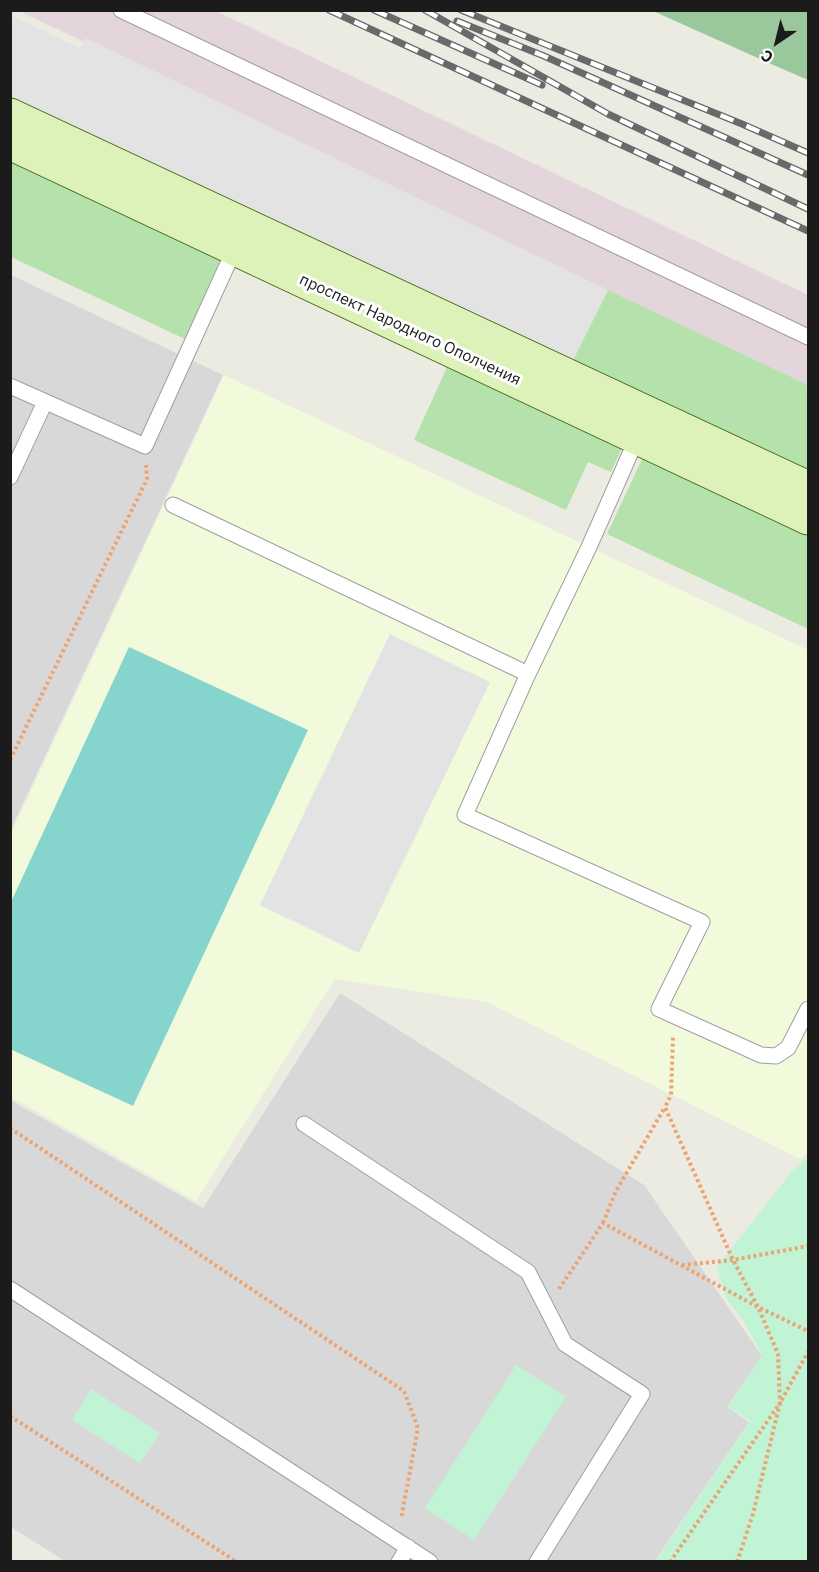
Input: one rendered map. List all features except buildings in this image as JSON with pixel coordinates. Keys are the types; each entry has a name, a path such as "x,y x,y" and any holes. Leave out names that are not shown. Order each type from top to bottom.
{"main road":[{"name":"проспект Народного Ополчения","path":"10,115 808,488"},
{"name":"проспект Народного Ополчения","path":"10,144 808,518"}],"lane":[{"path":"121,10 808,337"},
{"path":"10,386 145,446 235,248"},
{"path":"10,477 45,402"},
{"path":"637,438 465,815 702,922 659,1009 761,1055 776,1056 788,1048 808,1009"},
{"path":"173,505 528,674"},
{"path":"304,1124 528,1272 565,1344 642,1394 537,1562"},
{"path":"10,1289 430,1562"},
{"path":"399,1562 402,1544"}],"path":[{"path":"10,760 147,479"},
{"path":"547,1308 603,1223 616,1191 671,1095 674,1016"},
{"path":"665,1107 733,1260 758,1307 778,1354 780,1403 753,1514 737,1562"},
{"path":"10,1128 404,1391 418,1428 402,1544"},
{"path":"603,1223 758,1307 808,1331"},
{"path":"682,1265 733,1260 808,1246"},
{"path":"670,1562 780,1403 808,1352"},
{"path":"10,1416 237,1562"}],"shaded area":[{"path":"19,11 216,11 808,295 808,385"},
{"path":"10,15 80,48 86,38 608,290 572,362 11,97"},
{"path":"11,275 223,375 11,829"},
{"path":"224,375 808,650 808,1152 800,1159 487,1002 335,979 196,1201 11,1097 11,834"},
{"path":"390,634 490,682 359,953 260,905"},
{"path":"129,647 308,730 133,1106 10,1049 11,902"},
{"path":"340,993 644,1185 762,1356 727,1407 749,1422 655,1561 65,1561 11,1527 10,1100 203,1208"},
{"path":"808,1157 808,1561 656,1561 750,1421 728,1407 762,1355 745,1323 726,1298 717,1267 793,1170"},
{"path":"516,1365 566,1397 474,1540 425,1508"},
{"path":"91,1389 160,1433 140,1463 72,1420"}],"green space":[{"path":"653,11 808,11 808,80 769,63"},
{"path":"11,160 224,261 187,340 11,257"},
{"path":"608,290 808,385 808,472 572,362"},
{"path":"447,367 622,448 611,472 588,462 566,510 414,440"},
{"path":"643,457 808,534 808,629 607,534"}],"railway":[{"path":"329,10 808,231"},
{"path":"374,10 542,85"},
{"path":"425,10 608,114 808,209"},
{"path":"461,10 808,153"},
{"path":"457,21 544,56 808,175"}]}
